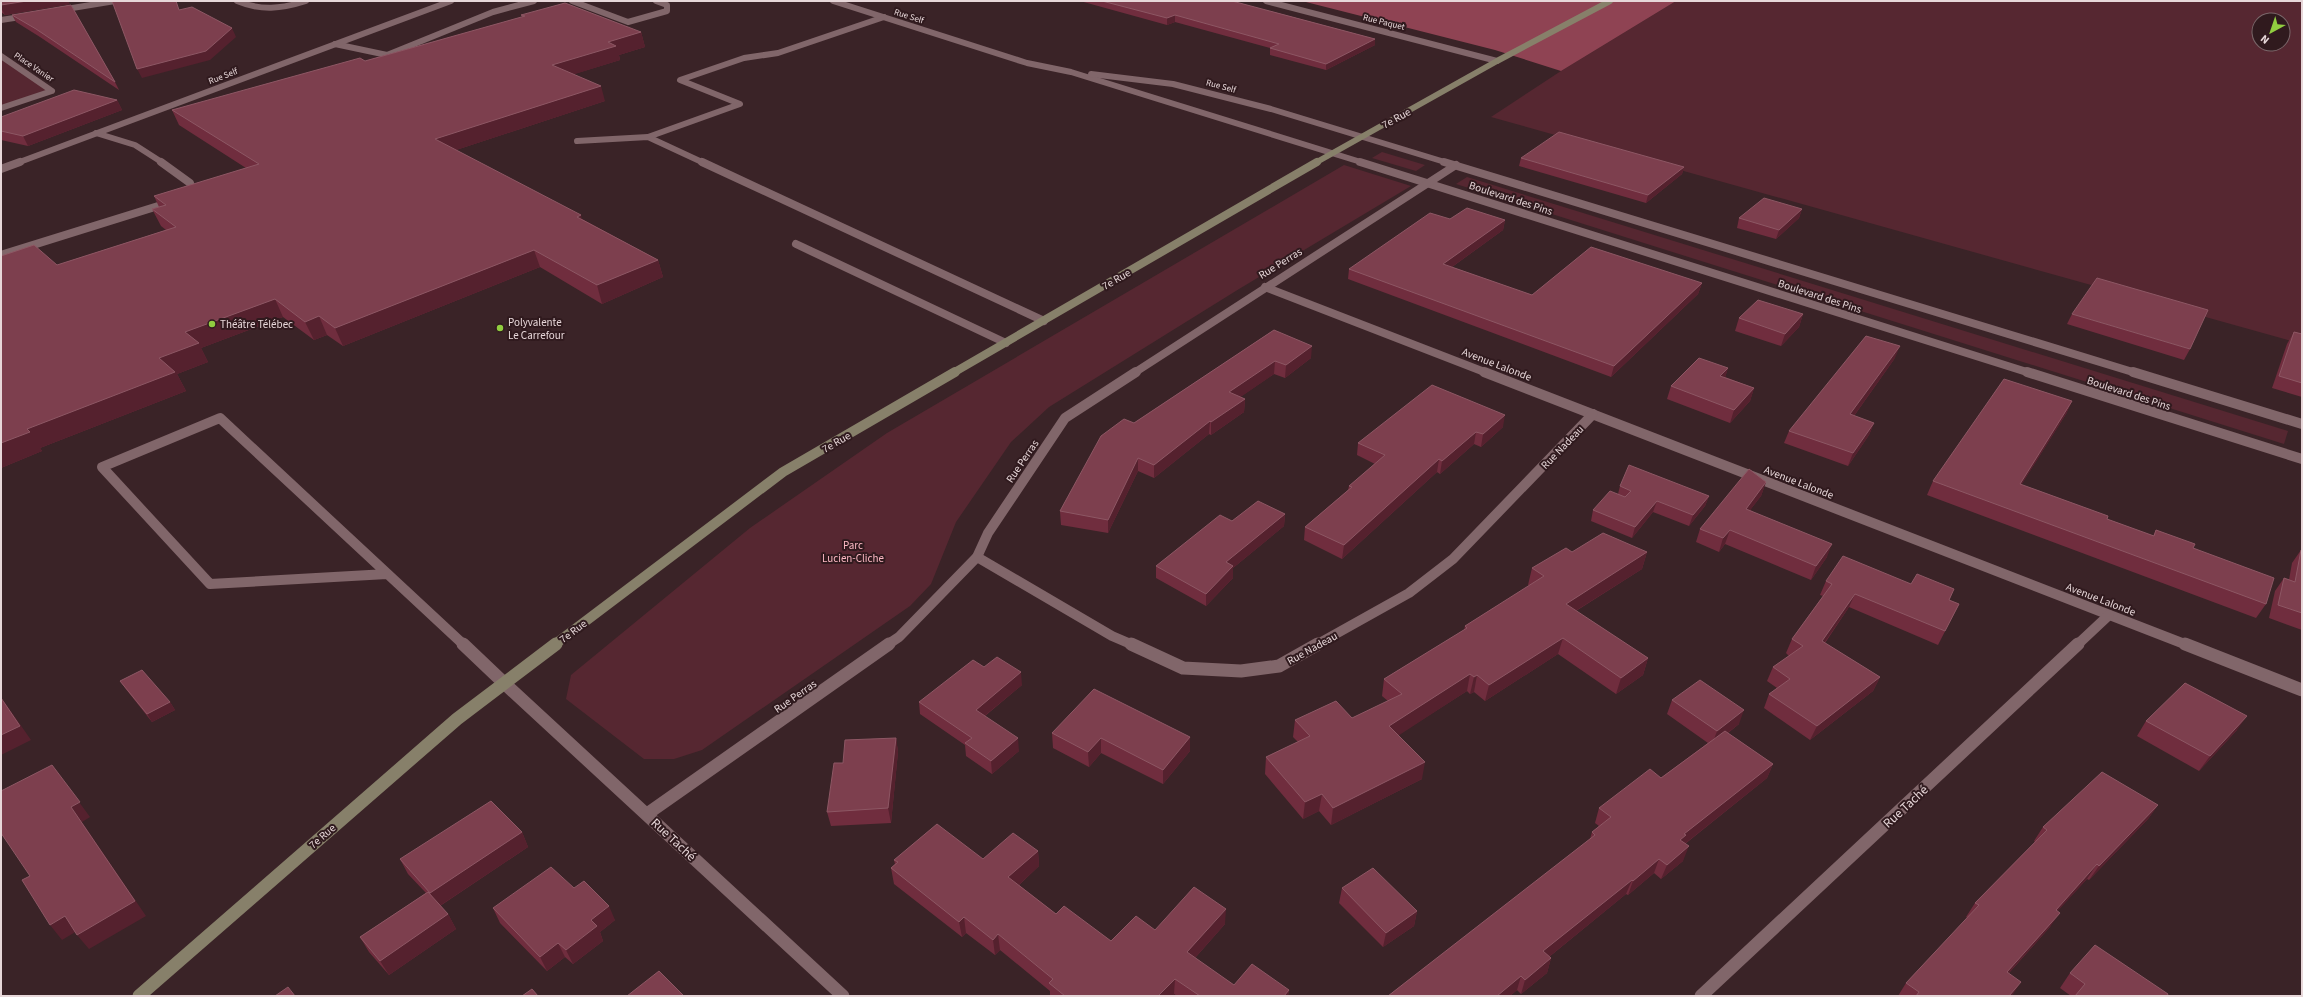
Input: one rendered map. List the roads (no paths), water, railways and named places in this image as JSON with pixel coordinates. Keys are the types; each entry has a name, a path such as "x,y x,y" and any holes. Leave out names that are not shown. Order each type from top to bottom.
{"street":[{"path":"54,11 115,1"},
{"path":"237,1 265,10 290,6 306,1"},
{"name":"Rue Self","path":"1,169 451,1"},
{"path":"335,44 387,55 493,12 534,1"},
{"path":"572,1 628,22 667,11 667,5 656,1"},
{"name":"Rue Self","path":"833,1 1028,63 1071,72 1332,153"},
{"name":"Rue Paquet","path":"1266,1 1497,61"},
{"name":"7e Rue","path":"139,996 457,719 783,472 1332,153 1497,61 1610,1"},
{"path":"1,20 31,15"},
{"path":"577,140 648,137 740,104 680,80 744,58 778,53 884,17"},
{"name":"Place Vanier","path":"1,56 52,91 1,108"},
{"name":"Rue Self","path":"1071,72 1115,75 1173,84 1218,94 1363,137"},
{"path":"1,255 170,202 192,191 190,183 184,177 135,145 96,133"},
{"path":"648,137 1044,321"},
{"name":"Boulevard des Pins","path":"1363,137 2302,424"},
{"name":"Boulevard des Pins","path":"1332,153 2302,459"},
{"name":"Rue Perras","path":"647,814 900,637 977,556 988,533 1065,418 1265,287 1429,184 1456,165"},
{"path":"796,244 1006,343"},
{"name":"Avenue Lalonde","path":"1265,287 2302,690"},
{"name":"Rue Nadeau","path":"977,556 1112,636 1183,668 1241,671 1280,666 1408,593 1453,559 1593,414"},
{"name":"Rue Taché","path":"387,574 210,584 102,466 220,418 843,996"},
{"name":"Rue Taché","path":"1700,996 2110,615"}],"place":[{"name":"Théâtre Télébec","path":"212,324"},
{"name":"Polyvalente Le Carrefour","path":"500,328"}],"park label":[{"name":"Parc Lucien-Cliche","path":"853,551"}]}
